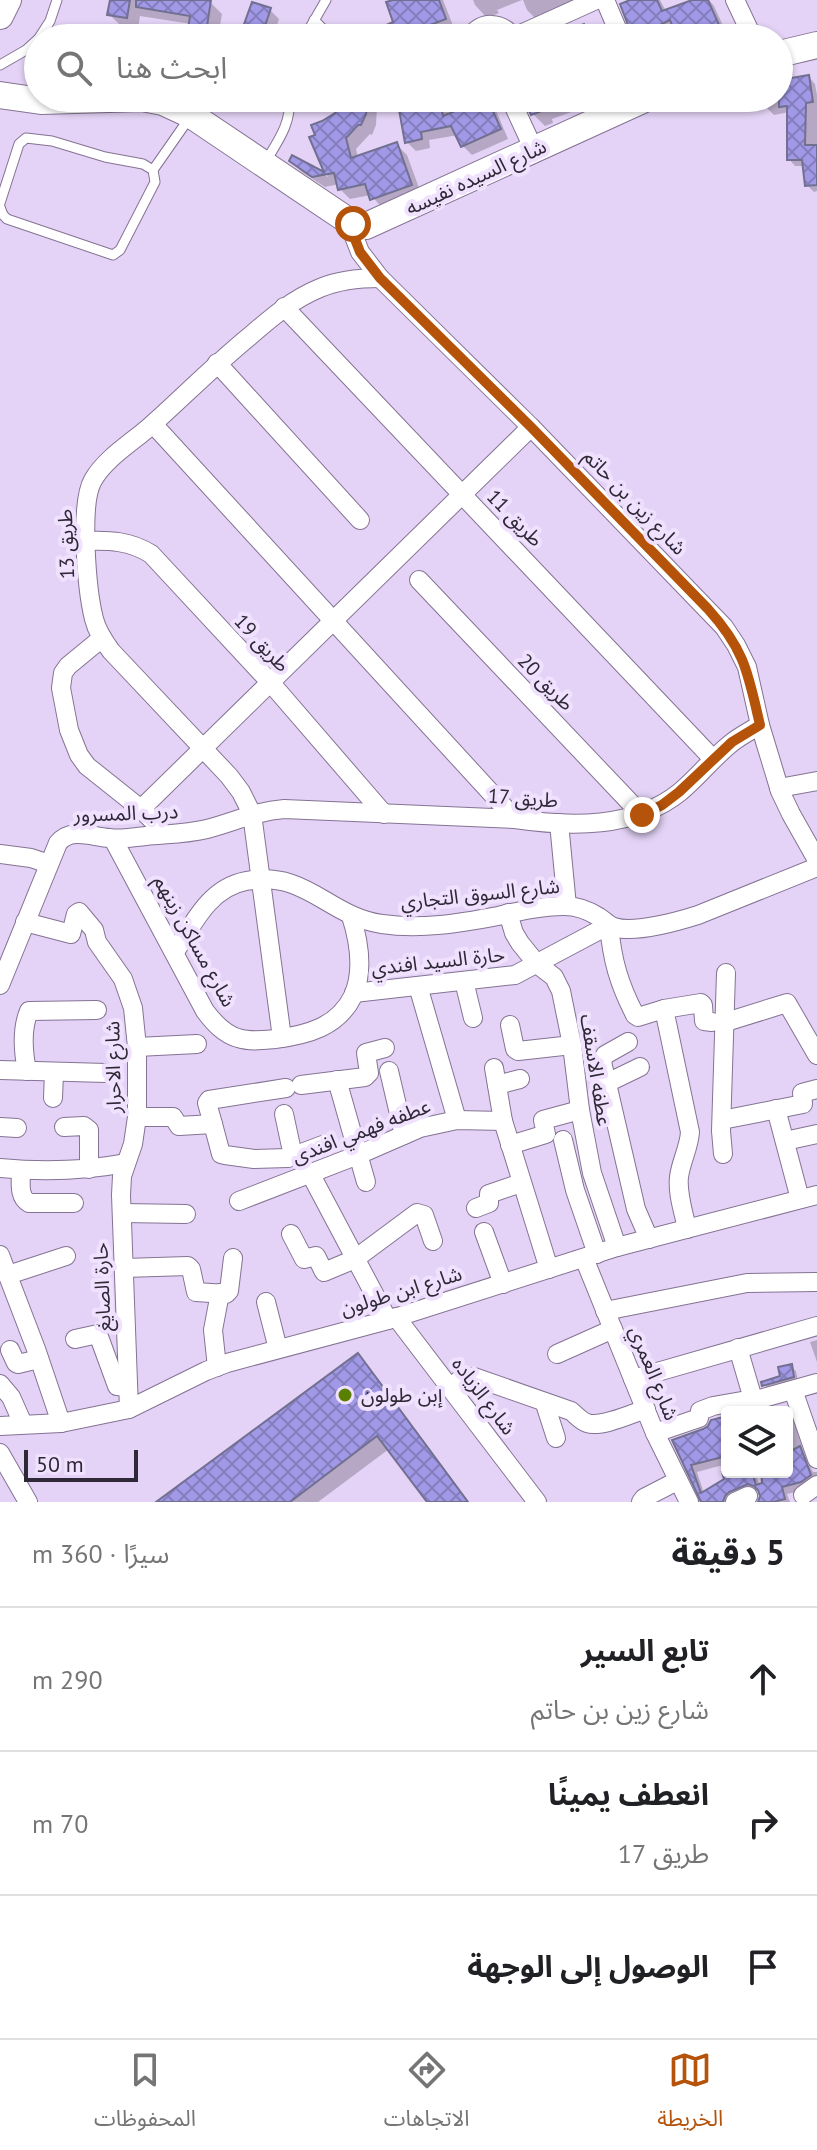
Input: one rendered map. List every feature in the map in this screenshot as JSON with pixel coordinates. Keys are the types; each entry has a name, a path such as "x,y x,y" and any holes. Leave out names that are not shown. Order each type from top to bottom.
{"street":[{"path":"0,16 8,0"},
{"path":"544,24 596,0"},
{"path":"605,0 615,24"},
{"path":"735,0 746,24"},
{"path":"793,51 817,45"},
{"path":"0,95 24,99"},
{"path":"185,112 348,221"},
{"path":"516,112 534,150"},
{"name":"شارع السيده نفيسه","path":"348,221 359,226 372,225 617,112"},
{"name":"شارع زين بن حاتم","path":"348,221 360,252 380,278 531,427 724,627 747,667 779,788 810,836 817,860"},
{"name":"طريق 13","path":"252,814 241,792 204,747 102,638 93,616 86,541 87,500 92,482 103,466 284,307 340,282 380,278"},
{"name":"طريق 11","path":"284,307 713,759"},
{"path":"217,363 360,520"},
{"path":"153,424 515,819"},
{"path":"141,809 531,427"},
{"name":"طريق 19","path":"86,541 127,543 151,554 270,682 384,814"},
{"name":"طريق 20","path":"419,580 642,815"},
{"path":"102,638 63,673 61,688 69,730 87,766 141,809 162,834"},
{"name":"طريق 17","path":"252,814 284,809 559,823 614,821 642,815 662,805 732,742 760,725"},
{"path":"779,788 817,781"},
{"path":"252,814 282,1038"},
{"name":"درب المسرور","path":"0,985 4,948 25,922 62,838 80,834 113,839 185,833 252,814"},
{"path":"559,823 567,906"},
{"name":"شارع مساكن زينهم","path":"113,839 205,1011 225,1032 252,1040 313,1032 339,1015 354,993"},
{"path":"0,854 49,864"},
{"name":"شارع السوق التجاري","path":"175,952 213,897 243,881 278,879 293,883 351,916 384,925 425,926 567,906 590,912 609,925 634,929 684,920 817,867"},
{"name":"شارع الاحرار","path":"25,922 71,934 79,912 94,930 97,942 129,993 137,1047 137,1117 126,1163"},
{"name":"عطفه الاسقف","path":"508,913 514,933 537,964 558,984 572,1045 592,1173 617,1247"},
{"path":"351,916 359,954 354,993"},
{"path":"609,925 612,956 621,988 636,1017 701,1003 704,1021 719,1022 787,1003 817,1055"},
{"name":"حارة السيد افندي","path":"354,993 515,975 609,925"},
{"path":"723,1154 719,1022 726,973"},
{"path":"464,981 473,1018"},
{"path":"418,986 457,1120"},
{"path":"664,1009 690,1132 679,1177 687,1229"},
{"path":"27,1071 23,1042 29,1011 97,1010"},
{"path":"510,1025 516,1051 572,1045"},
{"path":"628,1042 602,1058 636,1209 649,1239"},
{"path":"137,1047 197,1044"},
{"path":"328,1143 288,1158 254,1159 223,1155 207,1103 209,1100 368,1075 366,1053 385,1048"},
{"path":"607,1083 640,1067"},
{"path":"0,1070 106,1073"},
{"path":"389,1071 404,1135"},
{"path":"53,1098 54,1072"},
{"path":"520,1079 495,1077 503,1121 549,1269"},
{"path":"337,1080 366,1182"},
{"path":"690,1132 803,1104 802,1093 817,1089"},
{"path":"776,1109 785,1141 808,1197"},
{"path":"510,1145 545,1134 543,1121 580,1110"},
{"path":"284,1114 293,1156"},
{"path":"137,1117 173,1117 179,1126 213,1124"},
{"name":"عطفه فهمي افندى","path":"239,1201 420,1128 457,1120 503,1121"},
{"path":"64,1127 84,1126 89,1130 89,1169"},
{"path":"785,1141 817,1134"},
{"name":"شارع العمري","path":"563,1140 605,1311 655,1433 689,1502"},
{"path":"0,1168 48,1171 126,1163"},
{"name":"حارة الصايغ","path":"126,1163 121,1185 129,1409"},
{"path":"21,1170 21,1194 25,1202 74,1203"},
{"name":"شارع الزياده","path":"310,1173 355,1259 392,1319 450,1388 537,1502"},
{"path":"476,1208 489,1203 489,1194 521,1183"},
{"name":"شارع ابن طولون","path":"0,1426 61,1423 129,1409 217,1367 392,1319 617,1247 808,1197"},
{"path":"122,1213 186,1214"},
{"path":"291,1234 304,1259 316,1256 324,1272 355,1259 417,1213 424,1215 433,1241"},
{"path":"484,1232 503,1284"},
{"path":"0,1255 61,1423"},
{"path":"8,1275 66,1256"},
{"path":"124,1268 188,1266 196,1291 226,1294 233,1258"},
{"path":"605,1311 747,1283 817,1282"},
{"path":"217,1367 213,1330 220,1293"},
{"path":"266,1302 278,1349"},
{"path":"633,1379 817,1326"},
{"path":"557,1354 613,1329"},
{"path":"75,1339 98,1334 117,1386 128,1387"},
{"path":"738,1348 753,1399"},
{"path":"10,1350 18,1364 39,1359"},
{"path":"450,1388 462,1378 474,1377 571,1411 584,1422 592,1424 646,1409"},
{"path":"655,1433 699,1418 700,1411 713,1406 817,1383"},
{"path":"0,1384 11,1397 23,1424"},
{"path":"793,1390 817,1459"},
{"path":"545,1404 556,1438"},
{"path":"0,1453 28,1502"},
{"path":"641,1502 677,1481"}],"lane":[{"path":"48,24 57,0"},
{"path":"312,24 326,0"},
{"path":"314,20 318,24"},
{"path":"0,65 24,51"},
{"path":"264,164 287,123 289,112"},
{"path":"153,170 191,115"},
{"path":"26,138 52,141 105,157 143,164 156,176 120,250 113,255 7,219 0,205 19,144 26,138"}],"building":[{"path":"110,0 130,0 127,18 107,15"},
{"path":"136,0 211,0 207,24 189,24 190,16 136,7"},
{"path":"439,0 446,19 433,24 388,24 393,22 386,2"},
{"path":"630,0 657,0 662,11 692,0 708,0 719,24 672,24 670,20 662,24 628,24 620,4"},
{"path":"252,2 271,8 266,24 244,24"},
{"path":"809,75 813,102 806,103 805,145 817,145 817,185 805,186 802,160 787,160 787,112 793,112 793,78"},
{"path":"366,112 361,125 346,138 351,158 397,142 412,185 370,200 365,184 338,190 334,173 312,177 289,161 292,155 324,172 309,137 315,135 311,125 335,113"},
{"path":"399,112 442,112 443,116 453,112 493,112 501,129 461,147 451,126 421,132 422,139 405,143"},
{"name":"إبن طولون","path":"358,1353 468,1502 427,1502 377,1436 290,1502 156,1502"},
{"path":"792,1364 794,1377 762,1386 761,1382 780,1376 778,1367"},
{"path":"721,1418 721,1458 691,1465 701,1493 724,1478 754,1478 756,1485 762,1483 762,1478 793,1478 793,1450 800,1446 811,1475 801,1482 782,1487 785,1499 773,1502 758,1502 758,1490 748,1484 729,1492 723,1502 701,1502 672,1440 703,1429 711,1420"}],"place":[{"name":"إبن طولون","path":"345,1395"}],"route":[{"path":"353,224 348,221 352,237 380,278 708,609 724,627 747,667 760,725 732,742 662,805 642,815"}]}
